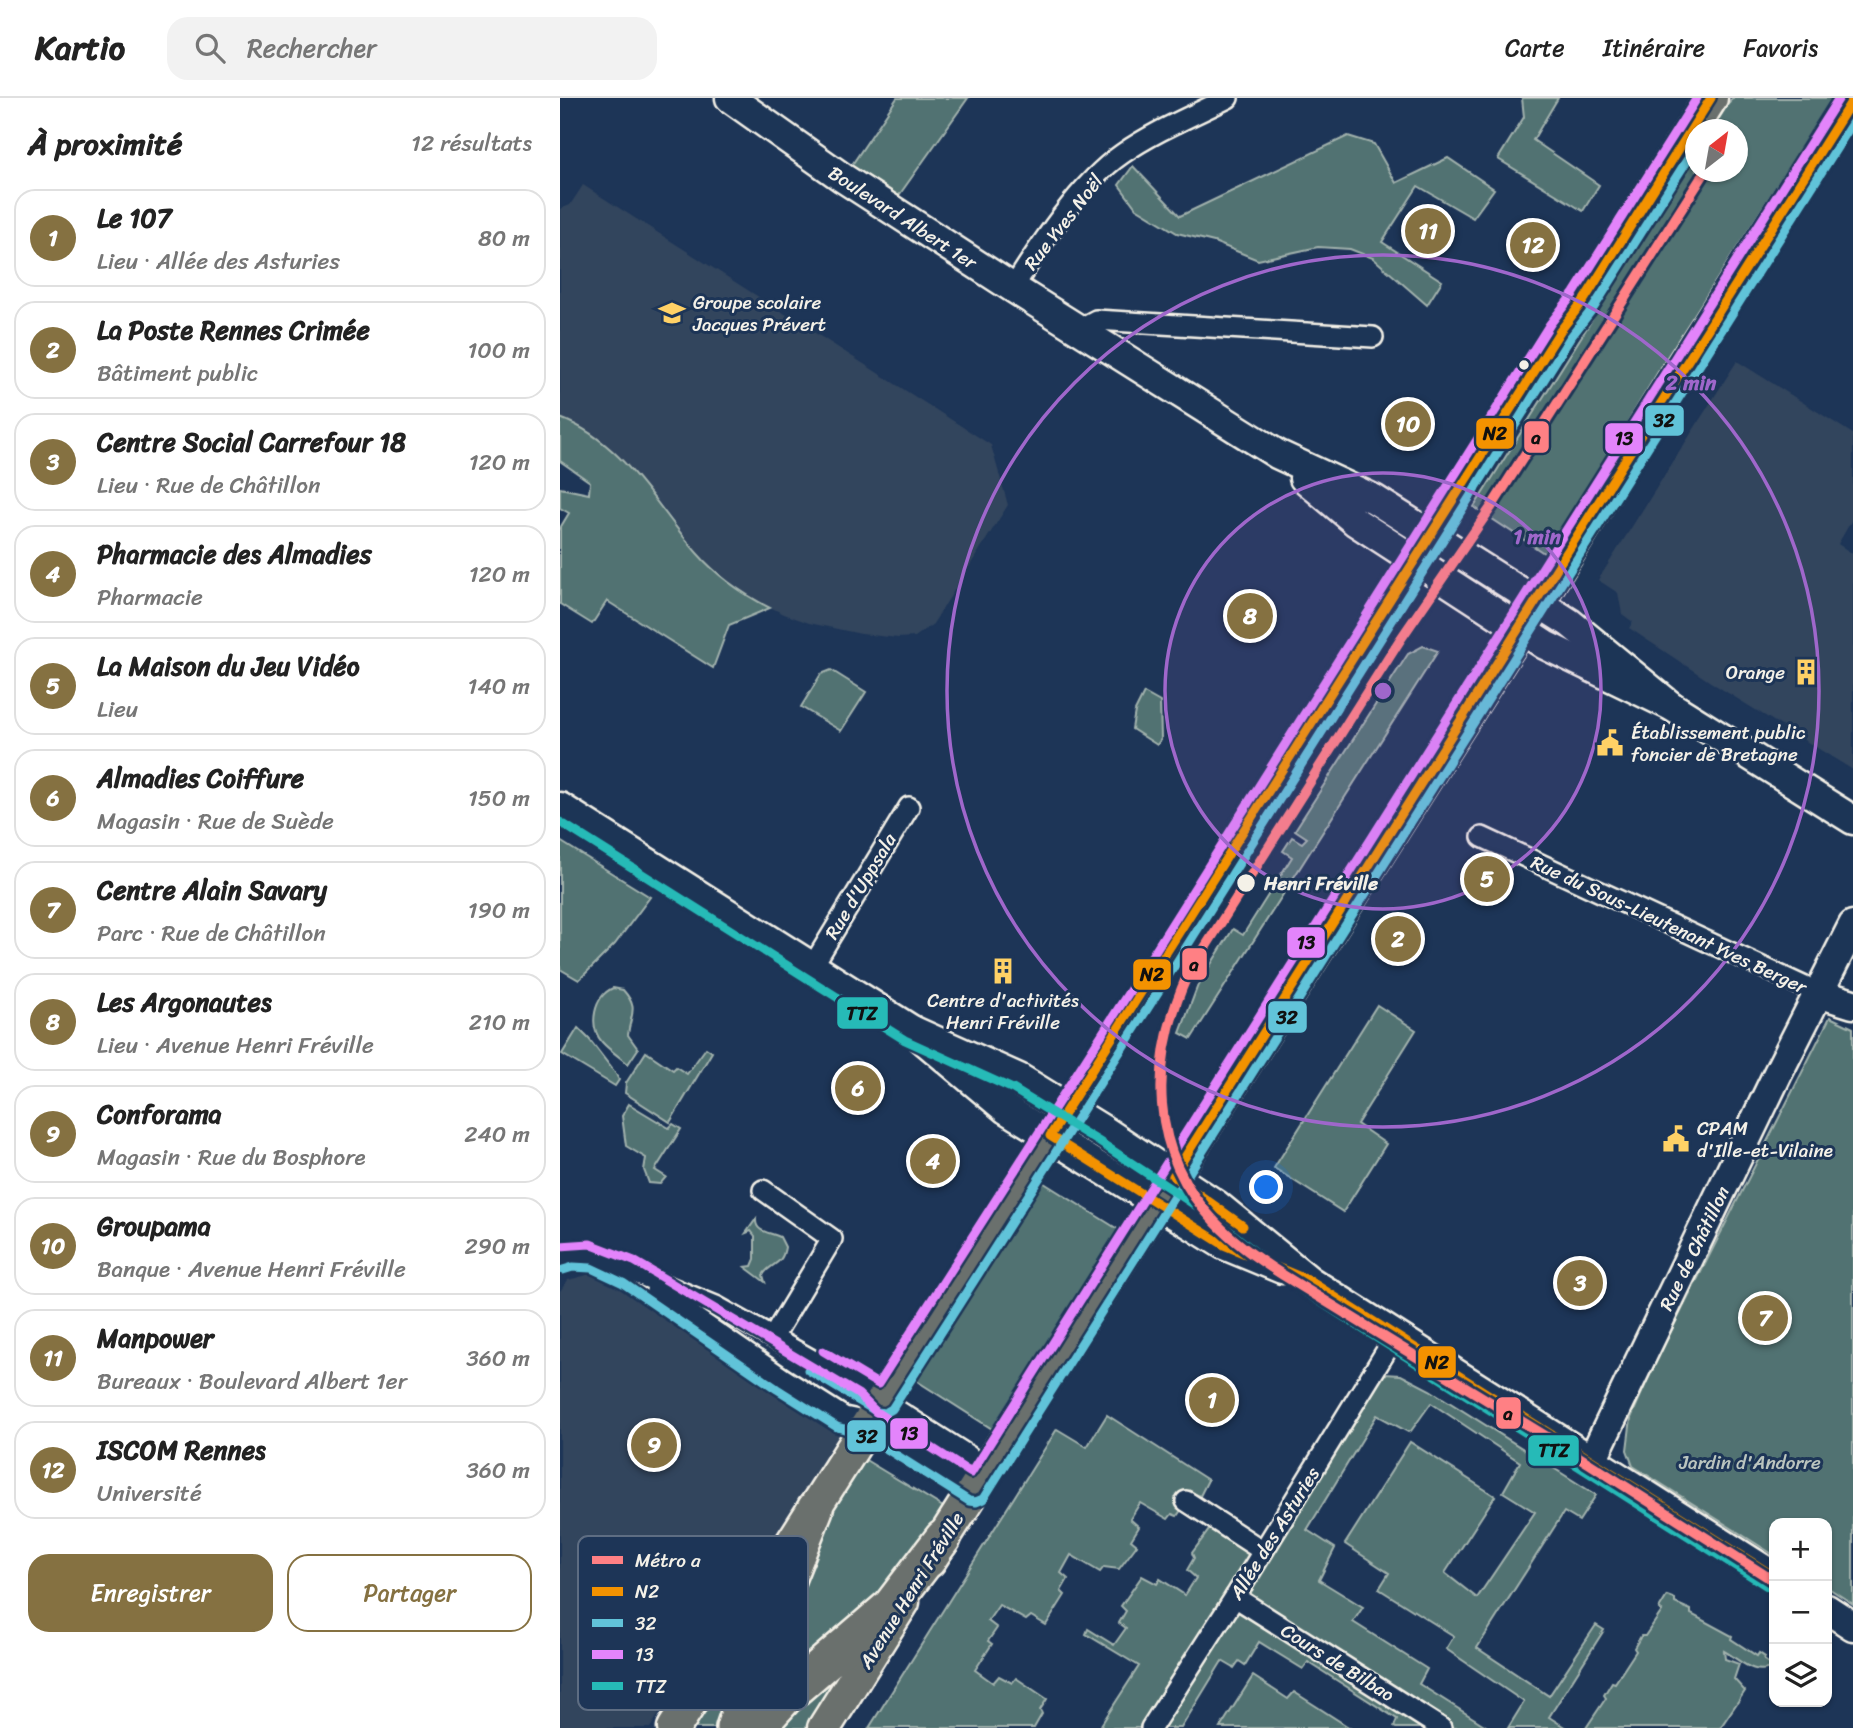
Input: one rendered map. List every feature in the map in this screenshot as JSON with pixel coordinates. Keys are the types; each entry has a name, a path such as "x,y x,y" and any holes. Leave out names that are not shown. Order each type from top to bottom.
{"highway":[{"path":"804,1536 815,1509"},
{"path":"808,1678 891,1606 943,1538"},
{"path":"734,1728 740,1710"},
{"path":"757,1728 774,1710"}],"main road":[{"path":"798,1536 1560,331 1584,300 1711,98"},
{"name":"Avenue Henri Fréville","path":"824,1728 1853,99"},
{"path":"674,1728 686,1710"}],"street":[{"name":"Boulevard Albert 1er","path":"730,98 843,178 1277,454 1374,499 1423,548 1528,615 1588,636 1671,706 1853,820"},
{"name":"Rue Yves Noël","path":"1013,288 1045,239 1093,180 1120,156 1156,132 1228,98"},
{"path":"1079,329 1096,320 1373,337"},
{"path":"560,807 912,1030 1006,1109 1156,1204 1231,1234 1310,1281 1769,1573"},
{"name":"Rue d'Uppsala","path":"812,967 909,807"},
{"name":"Rue du Sous-Lieutenant Yves Berger","path":"1482,838 1818,993"},
{"name":"Rue de Châtillon","path":"1592,1460 1818,993 1847,953 1853,925"},
{"path":"1818,993 1853,1004"},
{"path":"912,1030 1019,1078 1069,1109 1173,1176 1231,1234"},
{"path":"764,1189 832,1239 773,1337"},
{"path":"560,1258 572,1255 594,1256 716,1306 773,1337 975,1490"},
{"path":"629,1272 784,1380 844,1417 875,1412 969,1456 975,1490"},
{"name":"Allée des Asturies","path":"1151,1728 1396,1335"},
{"path":"1186,1501 1263,1551"},
{"name":"Cours de Bilbao","path":"1235,1597 1441,1728"},
{"path":"1832,1612 1853,1626"}],"shaded area":[{"name":"Groupe scolaire Jacques Prévert","path":"583,185 991,445 1008,505 933,624 915,637 861,634 809,623 752,598 716,572 697,553 661,505 610,449 574,423 560,418 560,209 570,205"},
{"name":"Orange","path":"1737,361 1853,434 1853,518 1838,544 1853,554 1853,770 1629,628 1633,622 1622,614 1618,593 1598,580"},
{"path":"606,1270 855,1420 834,1445 775,1536 578,1536 578,1710 662,1710 650,1728 560,1728 560,1291 568,1280"}],"green space":[{"path":"897,98 968,98 890,208 843,178"},
{"path":"1522,98 1558,98 1533,140 1599,185 1583,211 1498,159 1524,117"},
{"path":"1732,98 1837,98 1547,555 1474,507 1685,172 1685,182 1748,182 1748,119 1718,119"},
{"path":"1348,136 1374,144 1396,183 1448,158 1494,189 1473,218 1418,186 1382,242 1442,281 1427,305 1373,258 1350,249 1318,247 1258,260 1214,242 1177,233 1136,208 1119,185 1133,166 1180,216"},
{"path":"560,418 582,428 620,458 713,569 750,597 770,608 729,625 713,668 607,601 592,624 560,604 560,528 569,513 560,508 560,488 589,494 590,482 560,461"},
{"path":"1423,646 1438,651 1191,1039 1180,1033 1198,985 1233,929 1243,935 1292,857 1283,851 1292,837 1302,843 1307,838 1295,830 1408,654"},
{"path":"831,670 866,692 841,731 801,707 821,674"},
{"path":"1144,693 1160,702 1161,739 1157,745 1132,729 1135,711"},
{"path":"560,841 650,897 615,944 579,980 560,969"},
{"path":"613,988 623,990 633,1007 628,1035 638,1049 628,1064 602,1042 595,1028 597,1004 606,992"},
{"path":"1377,1005 1416,1030 1357,1124 1386,1144 1343,1212 1274,1168"},
{"name":"Jardin d'Andorre","path":"1830,1017 1853,1028 1853,1604 1832,1590 1832,1518 1769,1518 1769,1552 1633,1466 1627,1450 1631,1418 1653,1367"},
{"path":"578,1028 616,1074 619,1080 615,1086 562,1054"},
{"path":"706,1048 712,1052 670,1122 625,1093 626,1083 646,1052 673,1070 676,1067 687,1074"},
{"path":"629,1104 669,1128 673,1124 681,1129 655,1170 666,1177 660,1184 649,1183 644,1170 646,1158 626,1146 622,1116"},
{"path":"1036,1178 1124,1233 997,1432 909,1376"},
{"path":"756,1219 761,1230 780,1237 785,1247 779,1261 763,1275 765,1282 745,1267 752,1266 755,1259 755,1236 751,1231 746,1233"},
{"path":"1401,1375 1430,1390 1596,1495 1579,1521 1564,1512 1477,1648 1549,1696 1596,1625 1604,1630 1549,1717 1566,1728 1508,1728 1524,1702 1446,1649 1454,1636 1379,1589 1389,1573 1345,1544 1410,1442 1495,1496 1445,1573 1477,1598 1535,1512 1503,1492 1520,1462 1431,1403 1408,1432 1377,1415 1307,1530 1335,1548 1319,1580 1363,1607 1353,1622 1427,1669 1419,1684 1489,1728 1396,1728 1397,1719 1308,1662 1303,1669 1259,1642 1245,1665 1239,1661 1234,1668 1222,1661 1181,1728 1156,1728 1364,1377"},
{"path":"1107,1415 1208,1480 1200,1496 1193,1493 1177,1516 1172,1514 1168,1519 1140,1503 1130,1519 1139,1527 1131,1540 1137,1545 1119,1569 1104,1567 1100,1572 1071,1555 1061,1573 1068,1579 1061,1591 1065,1595 1046,1625 1031,1616 1026,1620 999,1605 988,1621 997,1628 988,1641 992,1644 975,1670 993,1683 999,1676 1012,1683 1016,1678 1047,1699 1034,1728 869,1728 1057,1429 1087,1447"},
{"path":"859,1456 948,1510 895,1582 808,1667 808,1549"},
{"path":"1212,1526 1253,1555 1145,1728 1103,1728 1101,1725 1139,1666 1086,1634 1088,1629 1114,1645 1126,1628 1119,1623 1126,1611 1121,1606 1142,1576 1157,1584 1160,1579 1185,1595 1196,1578 1187,1570 1194,1558 1192,1553"},
{"path":"1667,1596 1675,1599 1675,1603 1691,1610 1691,1614 1732,1636 1731,1639 1757,1656 1759,1653 1765,1657 1769,1668 1754,1669 1724,1651 1725,1659 1739,1664 1734,1679 1745,1691 1720,1728 1586,1728 1606,1698 1604,1695 1612,1682 1615,1683 1636,1651 1634,1648 1641,1636 1645,1636 1662,1611 1659,1609"},
{"path":"881,1624 817,1728 769,1728 788,1710 808,1710 808,1692"},
{"path":"1253,1676 1288,1699 1294,1692 1350,1728 1220,1728"},
{"path":"698,1710 735,1710 729,1728 687,1728"},
{"path":"751,1710 763,1710 745,1728"}],"metro line":[{"name":"a","path":"1699,182 1492,506 1400,640 1187,976 1166,1040 1162,1104 1167,1136 1177,1166 1193,1195 1215,1222 1248,1251 1769,1578"}],"transit line":[{"name":"13","path":"823,1351 878,1384 1138,978 1550,324 1574,293 1697,98"},
{"name":"N2","path":"1711,98 1584,300 1560,331 1050,1136 1224,1245 1310,1281 1769,1573"},
{"name":"13","path":"560,1246 590,1244 634,1261 858,1394 876,1412 971,1473 1839,98"},
{"name":"N2","path":"1243,1226 1173,1176 1853,99"},
{"name":"32","path":"563,1270 573,1267 591,1268 623,1283 837,1427 863,1434 969,1501 983,1499 1853,122"},
{"name":"32","path":"808,1370 877,1412 885,1413 892,1409 1570,338 1594,307 1685,163"},
{"name":"TTZ","path":"560,822 905,1040 1013,1089 1098,1141 1210,1215 1303,1291 1767,1586"}],"place":[{"name":"Manpower","path":"1428,231"},
{"name":"ISCOM Rennes","path":"1533,245"},
{"name":"Groupe scolaire Jacques Prévert","path":"672,313"},
{"name":"Groupama","path":"1408,424"},
{"name":"Les Argonautes","path":"1250,616"},
{"name":"Orange","path":"1806,672"},
{"name":"Établissement public foncier de Bretagne","path":"1610,743"},
{"name":"La Maison du Jeu Vidéo","path":"1487,879"},
{"name":"Henri Fréville","path":"1246,883"},
{"name":"La Poste Rennes Crimée","path":"1398,939"},
{"name":"Centre d'activités Henri Fréville","path":"1003,971"},
{"name":"Almadies Coiffure","path":"858,1088"},
{"name":"CPAM d'Ille-et-Vilaine","path":"1676,1139"},
{"name":"Pharmacie des Almadies","path":"933,1161"},
{"name":"Centre Social Carrefour 18","path":"1580,1283"},
{"name":"Centre Alain Savary","path":"1765,1318"},
{"name":"Le 107","path":"1212,1400"},
{"name":"Conforama","path":"654,1445"}]}
